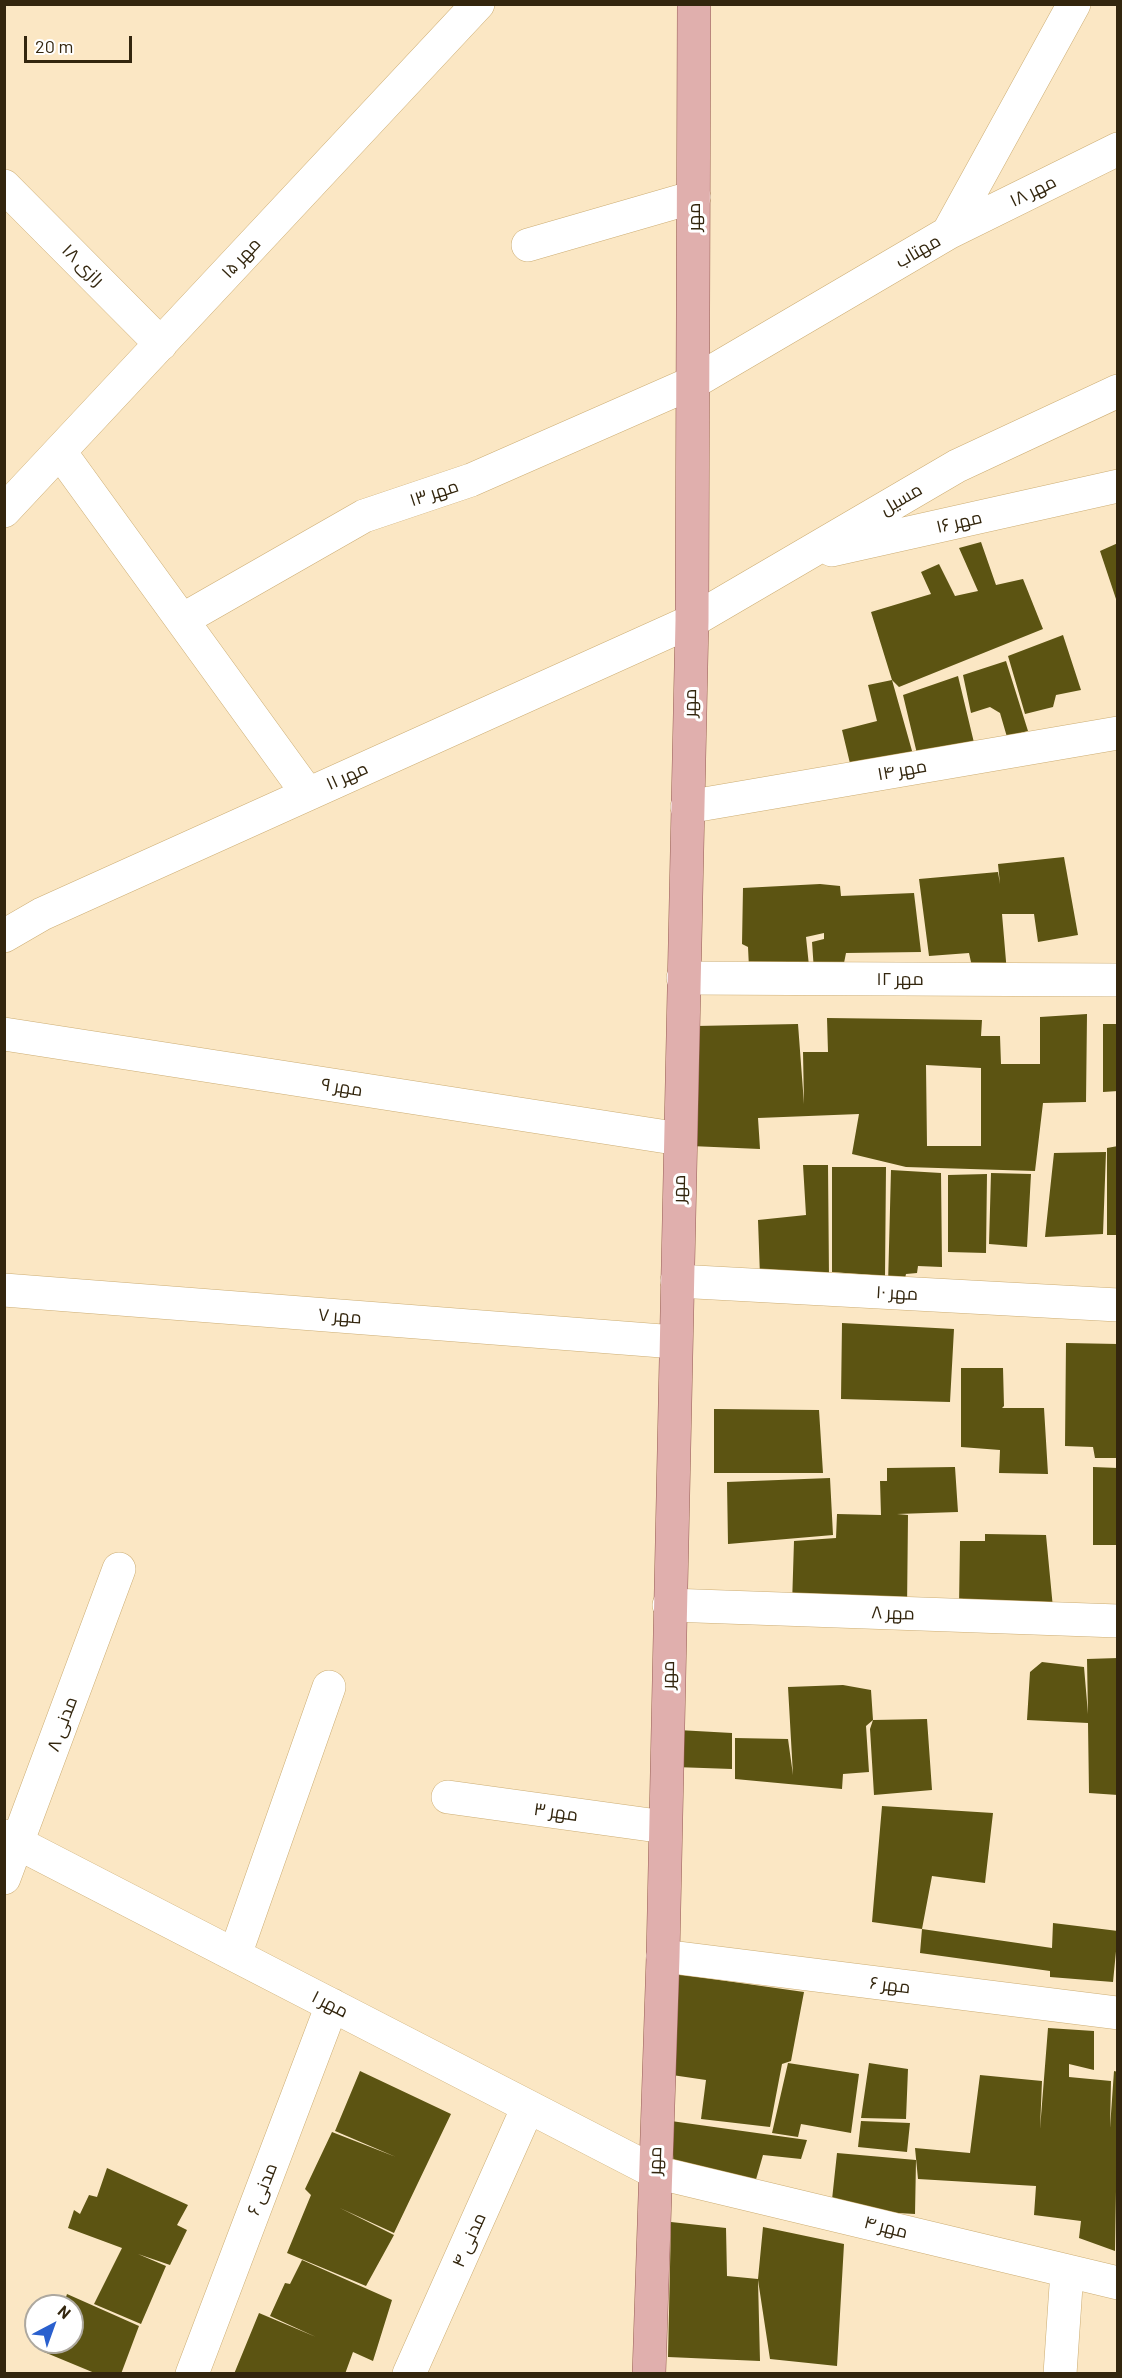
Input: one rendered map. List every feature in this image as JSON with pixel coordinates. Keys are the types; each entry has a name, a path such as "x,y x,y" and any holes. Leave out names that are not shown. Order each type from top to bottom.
{"main road":[{"name":"مهر","path":"649,2373 663,1956 692,621 694,4"}],"street":[{"name":"مهر ۱۵","path":"4,511 478,4"},
{"name":"مهتاب","path":"694,382 948,233 1074,4"},
{"name":"مهر ۱۸","path":"948,233 1118,149"},
{"name":"رازی ۱۸","path":"4,186 161,344"},
{"path":"528,245 694,197"},
{"name":"مهر ۱۳","path":"182,620 364,516 471,480 694,382"},
{"name":"مسیل","path":"692,621 957,466 1118,392"},
{"path":"60,452 308,794"},
{"name":"مهر ۱۶","path":"800,558 1118,486"},
{"name":"مهر ۱۱","path":"4,936 42,914 692,621"},
{"name":"مهر ۱۴","path":"687,807 1118,733"},
{"name":"مهر ۱۲","path":"683,978 1118,980"},
{"name":"مهر ۹","path":"4,1034 680,1139"},
{"name":"مهر ۱۰","path":"677,1281 1118,1305"},
{"name":"مهر ۷","path":"4,1290 675,1342"},
{"name":"مدنی ۸","path":"4,1878 11,1839 119,1569"},
{"name":"مهر ۸","path":"669,1605 1118,1621"},
{"path":"235,1955 329,1687"},
{"name":"مهر ۳","path":"448,1797 665,1827"},
{"name":"مهر ۱","path":"11,1839 655,2172"},
{"name":"مهر ۶","path":"663,1956 1118,2013"},
{"name":"مدنی ۶","path":"192,2373 332,2005"},
{"name":"مدنی ۴","path":"409,2373 528,2107"},
{"name":"مهر ۴","path":"655,2172 1118,2283"},
{"path":"1060,2373 1067,2271"}],"building":[{"path":"981,542 996,585 1023,579 1043,629 899,687 892,680 871,612 931,594 921,572 939,564 955,596 978,591 959,548"},
{"path":"1118,543 1118,602 1117,602 1100,551"},
{"path":"1063,635 1081,690 1056,695 1053,707 1025,714 1008,656"},
{"path":"1006,661 1028,731 1007,737 1000,713 990,707 971,713 963,675"},
{"path":"958,676 976,751 919,762 903,695"},
{"path":"892,680 916,765 853,776 842,730 877,721 868,685"},
{"path":"1064,857 1078,935 1038,942 1034,914 1002,914 1007,973 974,976 969,953 929,956 919,879 998,872 1000,884 998,864"},
{"path":"820,884 840,886 841,896 914,893 921,952 846,953 844,963 814,971 812,942 824,939 824,933 806,937 809,966 749,968 748,947 742,944 743,888"},
{"path":"1087,1014 1086,1102 1043,1103 1035,1171 906,1167 852,1154 859,1114 758,1118 760,1149 691,1146 696,1026 798,1024 804,1104 803,1052 828,1052 827,1018 982,1020 981,1036 1000,1036 1001,1064 1040,1064 1040,1017","holes":["926,1065 981,1068 981,1146 927,1146"]},
{"path":"1103,1024 1118,1024 1118,1091 1103,1092"},
{"path":"1118,1146 1118,1235 1107,1235 1107,1148"},
{"path":"1106,1152 1103,1234 1045,1237 1054,1153"},
{"path":"803,1165 828,1165 829,1278 760,1276 758,1220 806,1215"},
{"path":"832,1167 886,1167 885,1276 832,1272"},
{"path":"891,1170 941,1173 942,1267 918,1266 917,1273 906,1274 904,1283 888,1285"},
{"path":"991,1173 1031,1174 1027,1247 989,1244"},
{"path":"987,1174 986,1253 948,1252 948,1175"},
{"path":"842,1323 954,1329 950,1402 841,1399"},
{"path":"1066,1343 1118,1344 1118,1458 1095,1458 1093,1447 1065,1446"},
{"path":"961,1368 1003,1368 1004,1406 1002,1408 1044,1408 1048,1474 999,1473 1000,1450 961,1447"},
{"path":"714,1409 819,1410 823,1473 714,1473"},
{"path":"955,1467 958,1512 897,1514 908,1515 907,1609 792,1605 794,1541 836,1538 837,1514 881,1515 880,1481 887,1481 887,1468"},
{"path":"1093,1467 1118,1468 1118,1545 1093,1545"},
{"path":"830,1478 833,1535 728,1544 727,1482"},
{"path":"985,1534 1046,1535 1053,1608 959,1607 960,1541 985,1541"},
{"path":"1118,1658 1118,1795 1089,1793 1088,1723 1027,1720 1030,1672 1042,1662 1084,1667 1088,1714 1087,1659"},
{"path":"843,1685 871,1690 873,1720 866,1726 869,1772 843,1774 842,1789 735,1779 735,1738 788,1739 793,1775 788,1687"},
{"path":"927,1719 932,1790 874,1795 870,1729 873,1720"},
{"path":"678,1730 732,1733 732,1769 675,1767"},
{"path":"882,1806 993,1813 985,1883 932,1876 922,1929 872,1922"},
{"path":"1053,1923 1118,1931 1113,1982 1050,1977 1050,1971 920,1953 922,1929 1052,1948"},
{"path":"677,1974 804,1992 791,2061 782,2064 770,2127 701,2119 706,2080 672,2075"},
{"path":"1048,2028 1094,2031 1094,2070 1069,2064 1069,2077 1111,2081 1110,2128 1114,2071 1118,2072 1115,2251 1079,2238 1081,2221 1034,2215 1036,2186 918,2179 915,2148 970,2153 980,2075 1042,2081 1040,2129"},
{"path":"788,2063 859,2074 851,2133 801,2124 798,2137 772,2133"},
{"path":"869,2063 908,2069 906,2119 861,2118"},
{"path":"360,2071 451,2114 394,2233 340,2208 394,2235 366,2286 287,2253 311,2195 305,2189 332,2132 396,2157 335,2131"},
{"path":"671,2121 807,2140 801,2159 763,2155 755,2183 674,2171"},
{"path":"861,2121 910,2123 907,2152 858,2147"},
{"path":"837,2153 916,2160 915,2214 831,2209"},
{"path":"107,2168 188,2205 177,2225 187,2230 170,2265 138,2254 166,2266 141,2324 94,2304 122,2248 68,2228 74,2210 80,2214 89,2195 97,2197"},
{"path":"671,2222 726,2228 727,2276 758,2279 763,2227 844,2244 837,2366 770,2359 758,2280 760,2361 668,2357"},
{"path":"302,2260 392,2300 373,2361 353,2352 345,2374 234,2374 259,2313 316,2337 270,2316 285,2283 290,2284"},
{"path":"84,2302 139,2326 121,2374 97,2374 49,2354 84,2354"}]}
